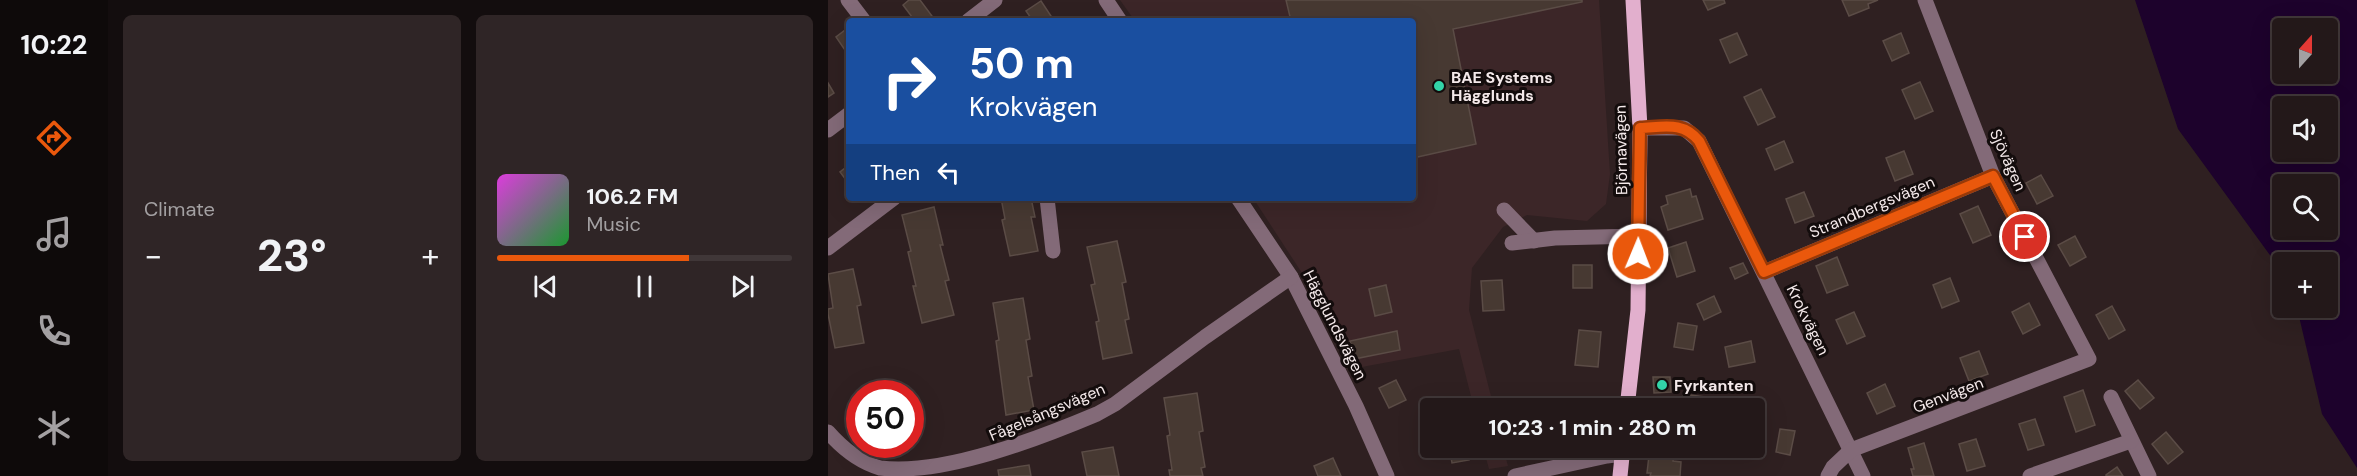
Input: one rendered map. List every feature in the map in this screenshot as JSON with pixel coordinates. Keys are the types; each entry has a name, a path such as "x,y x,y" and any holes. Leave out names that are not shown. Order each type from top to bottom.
{"main road":[{"name":"Björnavägen","path":"1628,398 1638,310 1639,236 1640,128 1633,0"},
{"path":"1620,476 1622,458"}],"street":[{"path":"848,0 862,18"},
{"path":"972,18 994,0"},
{"path":"1106,0 1118,18"},
{"name":"Sjövägen","path":"1925,0 1993,176 2089,359"},
{"path":"828,130 846,116"},
{"name":"Krokvägen","path":"1640,128 1684,128 1695,136 1717,175 1863,476"},
{"name":"Strandbergsvägen","path":"1764,272 1993,176"},
{"path":"828,248 890,201"},
{"path":"1047,201 1053,251"},
{"name":"Hägglundsvägen","path":"1240,201 1292,277 1356,406 1386,476"},
{"path":"1504,210 1534,241"},
{"path":"1512,243 1555,238 1639,236"},
{"name":"Fågelsångsvägen","path":"828,432 859,459 889,470 927,470 982,460 1075,423 1115,404 1205,337 1292,277"},
{"name":"Genvägen","path":"1828,476 1833,467 1851,450 2089,359"},
{"path":"2111,397 2149,476"},
{"path":"2030,476 2131,441"},
{"path":"1515,476 1598,458"}],"shaded area":[{"path":"1120,0 1599,0 1610,174 1606,204 1587,221 1527,215 1503,227 1472,268 1469,310 1491,398 1471,398 1459,349 1351,369 1302,273 1255,201 1416,201 1416,18 1133,18"},
{"path":"2135,0 2357,0 2357,468 2322,414 2299,318 2338,318 2338,252 2272,252 2272,258 2178,129"},
{"path":"1486,458 1506,458 1508,466 1489,469"}],"building":[{"path":"909,0 920,0 932,16 913,18 903,5"},
{"name":"BAE Systems Hägglunds","path":"1286,0 1582,0 1582,2 1453,29 1476,144 1416,157 1416,18 1290,18"},
{"path":"1703,0 1724,0 1725,3 1708,10"},
{"path":"1842,0 1878,0 1868,4 1869,8 1849,16"},
{"path":"1041,1 1052,18 1031,18 1026,11"},
{"path":"846,29 846,52 836,37"},
{"path":"1737,33 1747,55 1730,63 1720,40"},
{"path":"1901,33 1909,53 1892,61 1883,41"},
{"path":"1920,82 1933,111 1915,119 1902,90"},
{"path":"828,83 834,93 828,97"},
{"path":"1761,89 1775,117 1758,125 1744,97"},
{"path":"1784,141 1793,162 1775,170 1766,149"},
{"path":"1904,151 1913,174 1895,181 1886,158"},
{"path":"846,167 846,180 840,172"},
{"path":"2041,175 2053,196 2037,204 2026,183"},
{"path":"1690,189 1692,197 1696,196 1703,219 1668,230 1661,207 1668,204 1666,196"},
{"path":"1804,192 1814,216 1795,223 1786,199"},
{"path":"1002,201 1032,201 1035,217 1031,217 1038,251 1010,256 1002,220 1005,219"},
{"path":"1978,206 1991,235 1973,243 1960,214"},
{"path":"934,207 949,280 945,281 954,315 922,323 913,286 916,286 908,252 911,251 902,215"},
{"path":"2075,236 2086,257 2070,266 2058,245"},
{"path":"1117,241 1126,282 1122,283 1129,319 1125,320 1132,353 1103,359 1096,322 1099,321 1091,285 1095,284 1087,247"},
{"path":"1686,242 1695,271 1677,277 1668,248"},
{"path":"1837,257 1848,285 1827,293 1816,266"},
{"path":"1743,263 1748,273 1735,279 1730,268"},
{"path":"1573,265 1592,265 1592,288 1573,288"},
{"path":"853,269 861,305 857,306 864,343 835,348 828,314 828,309 833,308 828,274"},
{"path":"1950,278 1959,301 1942,308 1933,285"},
{"path":"1502,280 1504,310 1483,311 1481,281"},
{"path":"1386,285 1392,312 1375,316 1369,289"},
{"path":"1714,296 1721,312 1704,320 1697,304"},
{"path":"1023,298 1030,339 1026,340 1032,376 1028,377 1034,410 1006,415 993,303"},
{"path":"2029,303 2040,325 2023,334 2012,312"},
{"path":"2112,306 2125,330 2109,339 2096,315"},
{"path":"1854,312 1865,336 1847,344 1836,320"},
{"path":"1678,323 1697,326 1693,350 1674,347"},
{"path":"1579,330 1601,332 1598,367 1575,365"},
{"path":"1397,331 1400,350 1354,359 1350,341"},
{"path":"1751,341 1755,362 1729,367 1725,347"},
{"path":"1979,351 1988,374 1969,381 1960,358"},
{"name":"Fyrkanten","path":"1653,377 1670,377 1671,392 1654,393"},
{"path":"1396,380 1406,400 1389,408 1379,388"},
{"path":"2138,380 2154,398 2140,409 2125,391"},
{"path":"1885,384 1895,406 1877,414 1867,393"},
{"path":"2083,390 2095,425 2076,432 2064,397"},
{"path":"1197,393 1203,431 1199,432 1205,467 1201,468 1203,476 1170,476 1169,470 1172,470 1167,436 1170,435 1164,398"},
{"path":"1683,394 1712,398 1682,398"},
{"path":"2035,419 2044,445 2028,450 2019,424"},
{"path":"1780,429 1795,431 1790,455 1776,452"},
{"path":"2166,432 2183,452 2168,464 2152,444"},
{"path":"1976,439 1985,466 1967,471 1959,444"},
{"path":"1924,443 1934,476 1913,476 1911,469 1914,469 1908,448"},
{"path":"1113,447 1119,476 1087,476 1082,452"},
{"path":"1333,458 1341,476 1318,476 1314,466"},
{"path":"1451,458 1469,458 1469,460 1452,463"},
{"path":"1649,458 1673,458 1673,461 1681,462 1680,476 1650,476 1651,473 1647,473"},
{"path":"1029,465 1031,476 999,476 998,470"},
{"path":"2117,467 2123,476 2106,476 2106,475"}],"place":[{"name":"BAE Systems Hägglunds","path":"1439,86"},
{"name":"Fyrkanten","path":"1662,385"}],"route":[{"path":"1638,254 1640,128 1684,128 1695,136 1717,175 1764,272 1993,176 2025,237"}]}
